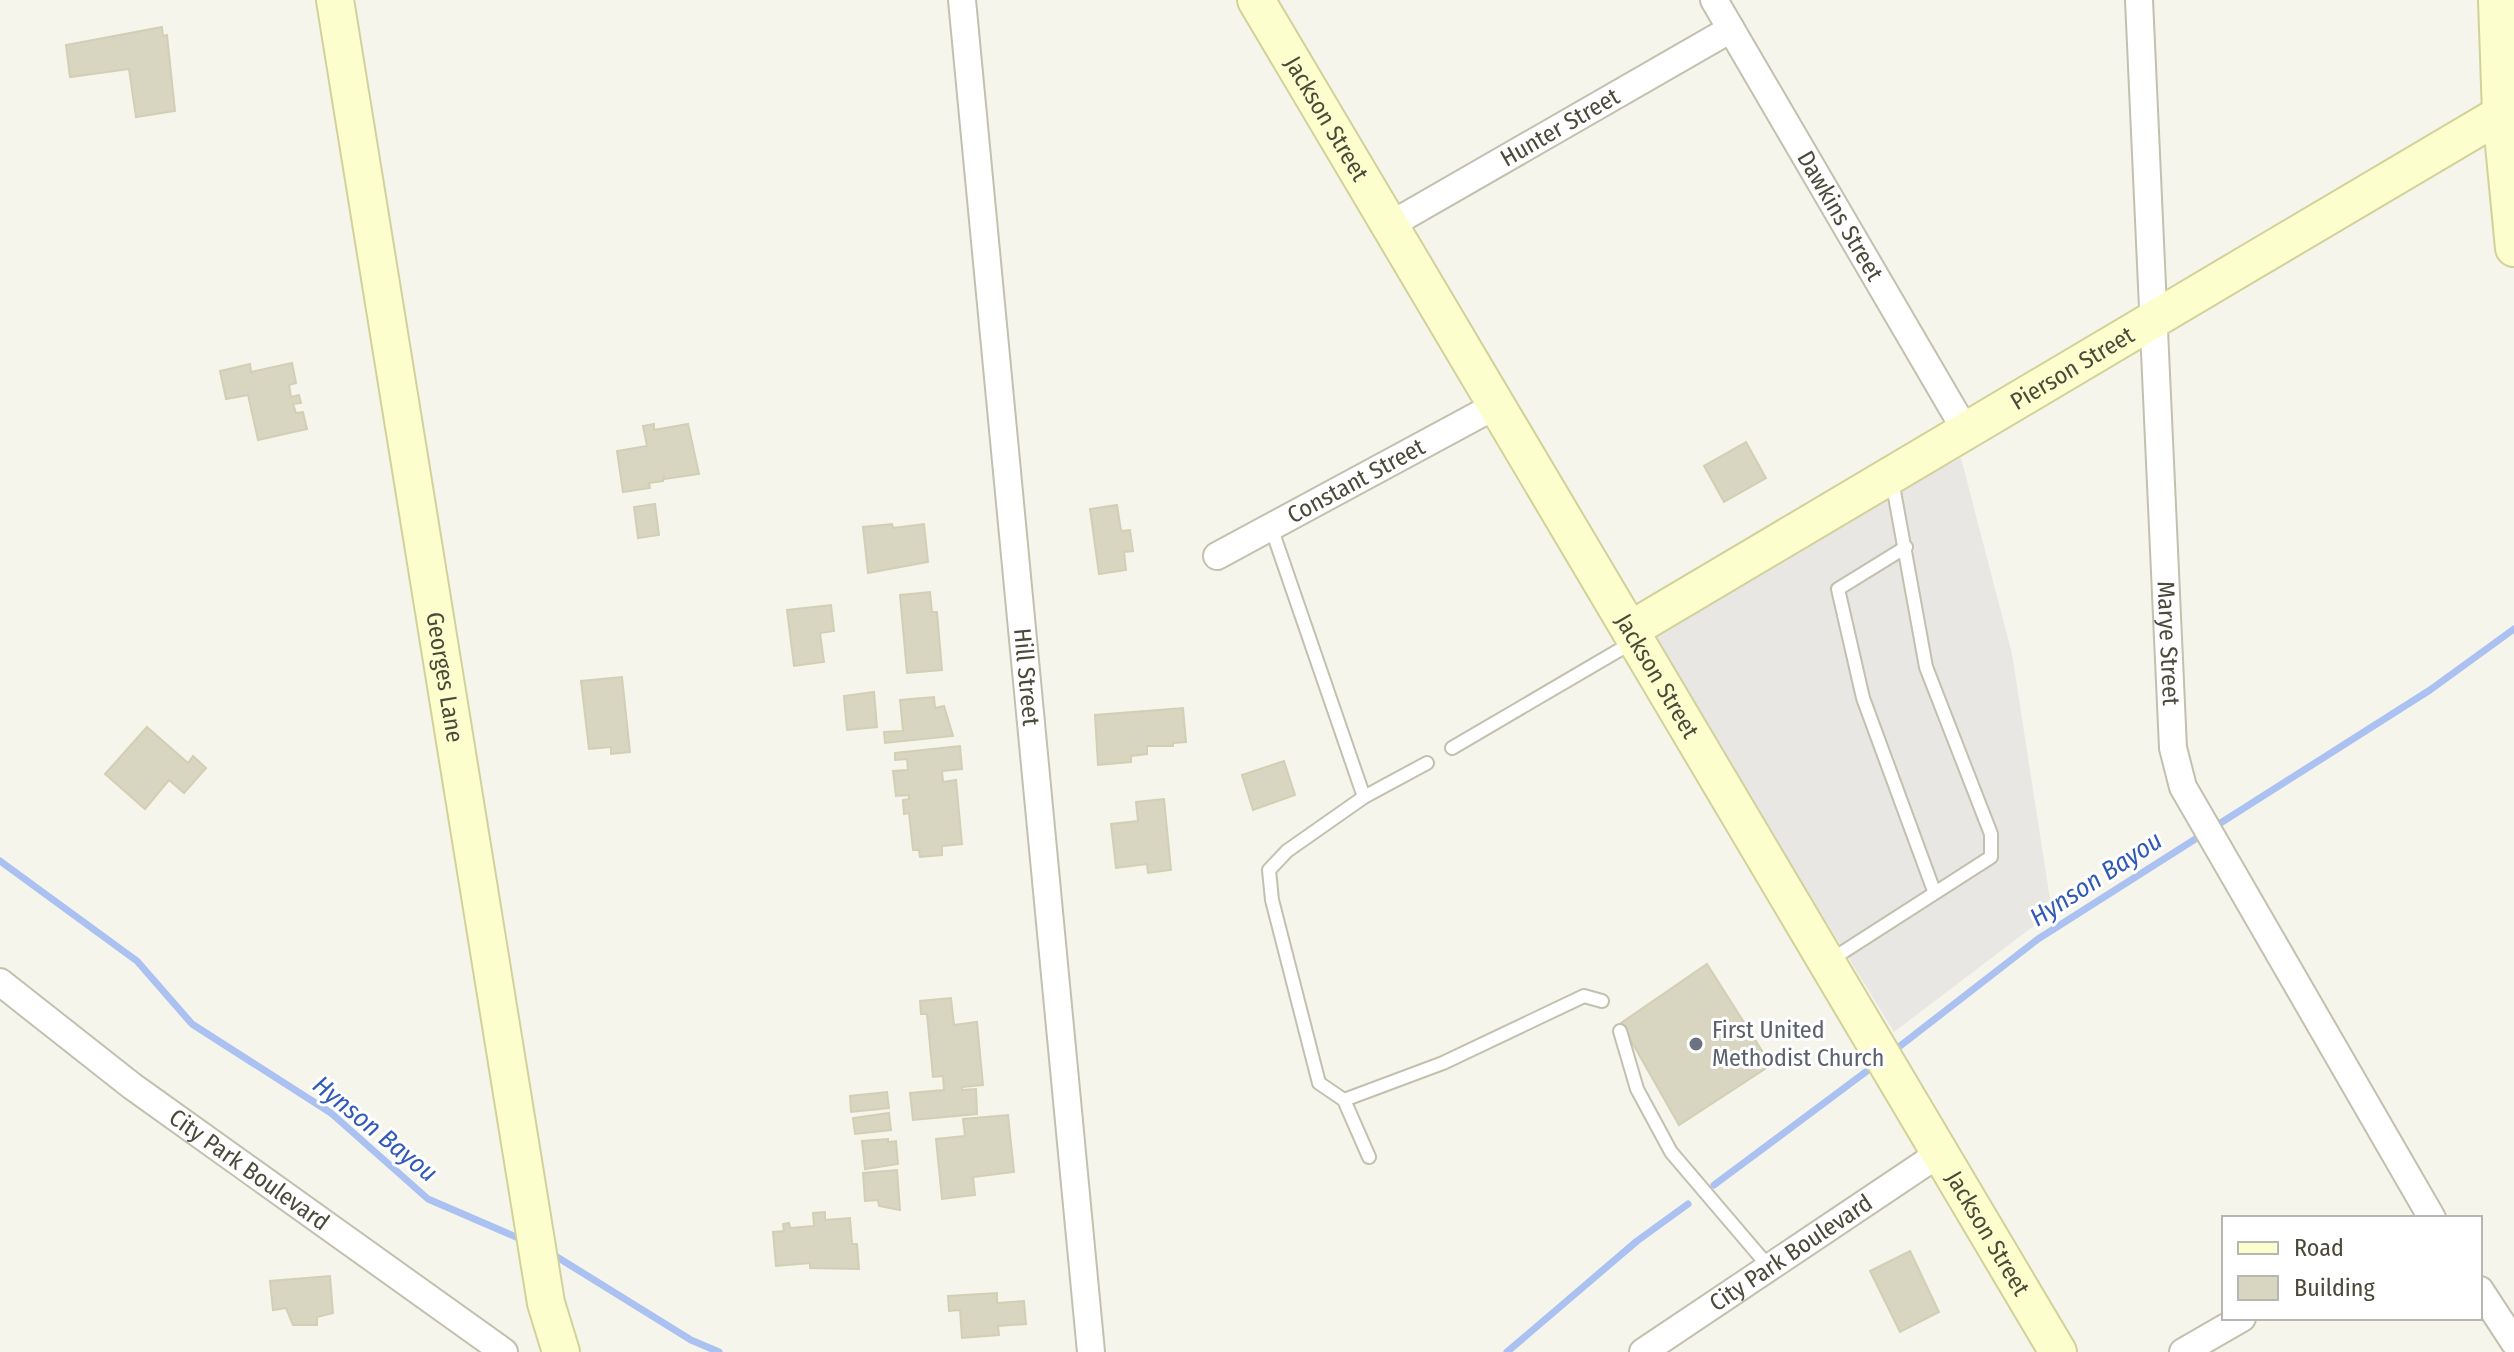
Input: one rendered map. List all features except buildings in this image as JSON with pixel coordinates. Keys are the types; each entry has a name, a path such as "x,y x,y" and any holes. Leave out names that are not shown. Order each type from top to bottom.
{"street":[{"name":"Georges Lane","path":"335,0 546,1303 561,1352"},
{"name":"Hill Street","path":"962,0 1091,1352"},
{"name":"Jackson Street","path":"1256,0 1495,406 1829,961 2058,1352"},
{"name":"Dawkins Street","path":"1714,0 1967,433"},
{"name":"Marye Street","path":"2139,0 2173,748 2183,787 2425,1216"},
{"path":"2497,0 2507,110 2514,248"},
{"name":"Hunter Street","path":"1390,225 1731,29"},
{"name":"Pierson Street","path":"1633,635 2155,317 2507,110"},
{"name":"Constant Street","path":"1217,556 1495,406"},
{"name":"City Park Boulevard","path":"0,982 132,1086 504,1352"},
{"name":"City Park Boulevard","path":"1643,1352 1940,1153"},
{"path":"2482,1293 2514,1342"},
{"path":"2183,1352 2239,1320"}],"lane":[{"path":"1829,961 1991,857 1991,834 1926,667 1892,477"},
{"path":"1271,527 1364,797"},
{"path":"1906,547 1838,589 1863,698 1934,891"},
{"path":"1452,748 1633,635"},
{"path":"1369,1157 1344,1100 1319,1083 1272,900 1269,870 1287,851 1364,797 1427,763"},
{"path":"1344,1100 1443,1063 1584,996 1602,1001"},
{"path":"1620,1031 1637,1089 1671,1152 1769,1267"}],"shaded area":[{"path":"1961,458 2012,654 2052,912 1894,1032 1651,636 1907,486"}],"waterway":[{"name":"Hynson Bayou","path":"1891,1053 2038,939 2430,690 2514,629"},
{"name":"Hynson Bayou","path":"0,861 137,961 192,1024 331,1113 428,1199 523,1240"},
{"name":"Hynson Bayou","path":"1714,1185 1875,1065"},
{"name":"Hynson Bayou","path":"1507,1352 1637,1241 1688,1204"},
{"name":"Hynson Bayou","path":"549,1252 691,1340 719,1352"}],"place":[{"name":"First United Methodist Church","path":"1696,1044"}]}
